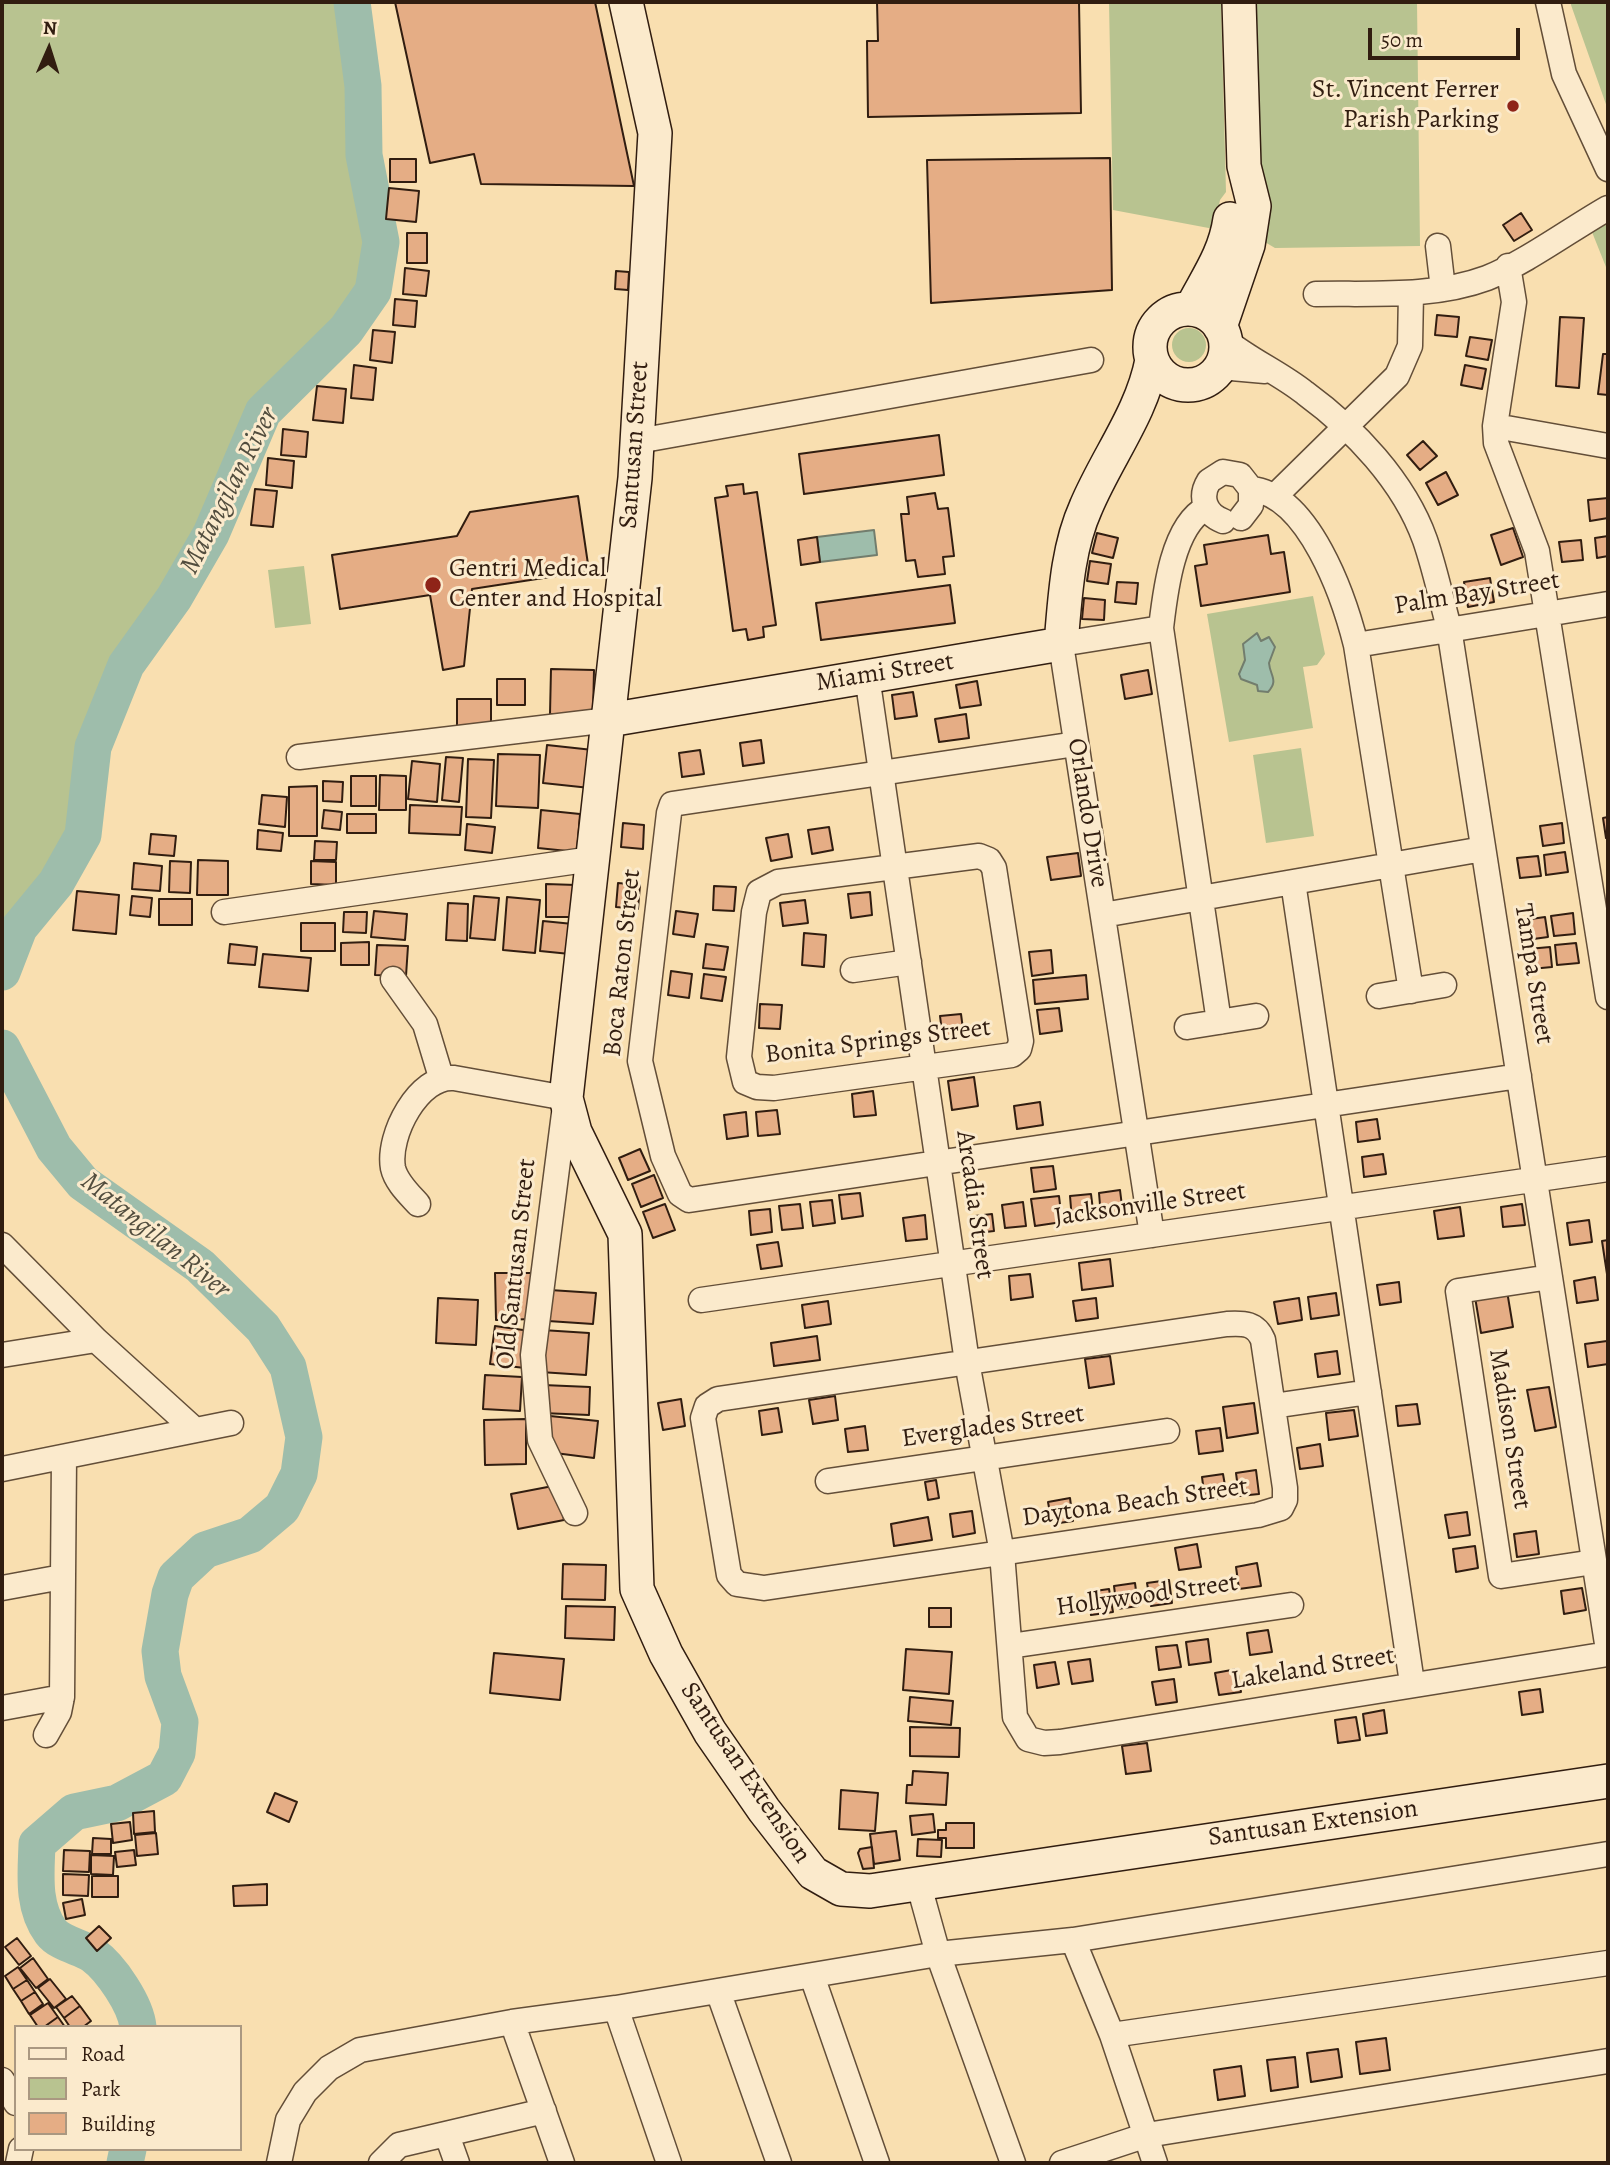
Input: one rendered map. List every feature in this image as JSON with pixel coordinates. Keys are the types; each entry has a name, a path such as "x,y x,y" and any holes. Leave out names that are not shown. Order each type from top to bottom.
{"street":[{"name":"Santusan Street","path":"566,1098 638,441 655,133 626,2"},
{"path":"1222,344 1213,317 1191,309 1178,310 1157,324 1150,348 1162,370 1194,384 1204,381 1222,344 1248,245 1254,206 1244,166 1239,2"},
{"path":"1548,2 1564,74 1600,130 1608,169"},
{"path":"1191,309 1227,240 1232,201 1244,166"},
{"path":"1316,294 1411,293 1443,289 1489,277 1608,208"},
{"path":"1438,246 1443,289"},
{"path":"1508,266 1514,302 1495,426 1496,443 1537,551 1608,997"},
{"path":"1276,495 1397,376 1406,362 1410,346 1411,293"},
{"name":"Tampa Street","path":"1222,344 1245,367 1270,372 1303,390 1347,426 1401,494 1424,538 1449,628 1608,1652"},
{"path":"638,441 1091,360"},
{"name":"Orlando Drive","path":"1152,1235 1061,644 1067,578 1084,510 1116,443 1162,370"},
{"path":"1495,426 1608,446"},
{"path":"1219,1022 1161,628 1165,594 1185,527 1223,515 1251,505 1251,489 1245,479 1235,473 1218,474 1206,486 1223,515"},
{"path":"1251,489 1276,495 1299,522 1335,577 1356,645 1411,990"},
{"name":"Palm Bay Street","path":"1356,645 1608,604"},
{"name":"Miami Street","path":"609,720 1161,628"},
{"name":"Arcadia Street","path":"867,676 967,1362 1002,1553 1016,1717 1028,1739"},
{"path":"299,757 609,720"},
{"name":"Boca Raton Street","path":"1076,744 672,804 640,1062 663,1156 680,1195 689,1200 1519,1076"},
{"path":"1103,915 1483,849"},
{"name":"Bonita Springs Street","path":"979,856 989,860 994,868 1019,1028 1019,1049 1012,1055 774,1088 746,1083 740,1071 752,925 759,892 778,882 895,869 979,856"},
{"path":"224,912 592,859"},
{"path":"1293,882 1412,1683"},
{"path":"853,970 909,962"},
{"path":"393,979 425,1024 440,1077"},
{"path":"1379,996 1444,985"},
{"path":"1188,1027 1256,1016"},
{"path":"440,1077 566,1098"},
{"path":"418,1204 395,1174 395,1144 418,1096 440,1077"},
{"name":"Old Santusan Street","path":"566,1098 533,1355 540,1440 575,1513"},
{"name":"Santusan Extension","path":"566,1098 575,1132 625,1234 637,1589 666,1654 710,1732 764,1810 813,1872 841,1889 870,1891 1608,1781"},
{"name":"Jacksonville Street","path":"701,1300 1608,1169"},
{"path":"2,1245 96,1340 195,1430"},
{"name":"Madison Street","path":"1550,1278 1458,1292 1501,1576 1594,1562"},
{"name":"Daytona Beach Street","path":"1227,1324 1251,1324 1259,1332 1263,1340 1273,1406 1285,1488 1285,1500 1281,1508 1258,1515 764,1588 737,1584 726,1565 703,1418 707,1406 732,1395 1227,1324"},
{"path":"2,1356 96,1340"},
{"path":"1273,1406 1369,1392"},
{"path":"2,1469 231,1423"},
{"name":"Everglades Street","path":"828,1481 1167,1431"},
{"path":"46,1735 59,1712 62,1696 64,1458"},
{"path":"2,1588 62,1577"},
{"name":"Hollywood Street","path":"1010,1646 1292,1605"},
{"name":"Lakeland Street","path":"1028,1739 1044,1743 1060,1742 1608,1652"},
{"path":"2,1708 62,1696"},
{"path":"279,2163 288,2120 305,2092 328,2068 360,2050 512,2022 615,2008 938,1954 1073,1940 1608,1854"},
{"path":"918,1882 938,1954 1013,2163"},
{"path":"1073,1940 1112,2035 1155,2163"},
{"path":"1112,2035 1608,1963"},
{"path":"813,1976 877,2163"},
{"path":"718,1991 779,2163"},
{"path":"615,2008 669,2163"},
{"path":"512,2022 562,2163"},
{"path":"1062,2163 1147,2135 1608,2061"},
{"path":"2,2080 14,2099"},
{"path":"381,2163 399,2145 544,2112"},
{"path":"447,2135 457,2163"}],"green space":[{"path":"2,2 352,2 363,86 364,155 381,242 373,291 346,330 263,412 211,534 126,665 93,747 83,835 19,928 2,972"},
{"path":"1109,2 1221,2 1226,192 1220,200 1214,229 1113,210"},
{"path":"1254,2 1417,2 1420,246 1275,248 1258,238"},
{"path":"1571,2 1608,2 1608,110 1571,5"},
{"path":"1608,223 1608,272 1592,232"},
{"path":"1189,328 1201,333 1206,345 1201,357 1189,362 1177,357 1172,345 1177,333"},
{"path":"304,566 311,624 275,628 268,570"},
{"path":"1313,596 1325,654 1317,665 1303,667 1313,728 1229,742 1207,614"},
{"path":"1301,748 1314,836 1266,843 1253,755"}],"shaded area":[{"path":"874,530 877,555 820,562 817,537"},
{"path":"1257,633 1261,641 1269,637 1275,647 1269,663 1273,684 1268,692 1258,691 1257,685 1241,679 1239,674 1245,660 1243,644"}],"building":[{"path":"395,2 595,2 634,186 481,184 474,154 430,163"},
{"path":"877,2 1079,2 1081,113 868,117 867,41 878,41"},
{"path":"1110,158 1112,290 931,303 927,160"},
{"path":"390,159 416,159 416,182 390,182"},
{"path":"389,188 419,191 416,222 386,219"},
{"path":"1521,213 1532,230 1514,241 1503,225"},
{"path":"407,233 427,233 427,263 407,263"},
{"path":"405,268 429,271 426,296 403,294"},
{"path":"616,271 629,272 628,290 615,289"},
{"path":"395,299 417,301 415,327 393,325"},
{"path":"1437,315 1459,317 1457,337 1435,335"},
{"path":"1560,317 1584,318 1579,388 1556,386"},
{"path":"373,330 395,332 392,363 370,360"},
{"path":"1470,337 1492,340 1488,360 1466,356"},
{"path":"1603,354 1608,354 1608,395 1598,394"},
{"path":"354,365 376,368 373,400 351,398"},
{"path":"1465,365 1486,369 1482,389 1461,385"},
{"path":"317,386 346,389 343,423 313,420"},
{"path":"283,429 308,432 306,457 281,455"},
{"path":"939,435 944,475 804,494 799,454"},
{"path":"1423,441 1437,456 1420,470 1407,455"},
{"path":"268,458 294,461 292,488 266,485"},
{"path":"1446,472 1458,495 1438,505 1426,483"},
{"path":"743,484 744,494 757,492 776,625 763,627 764,637 748,640 746,629 733,631 715,498 728,496 726,486"},
{"path":"255,489 277,491 273,527 251,525"},
{"path":"935,493 938,509 948,508 954,556 943,557 945,574 918,577 915,560 906,561 901,514 909,514 907,497"},
{"name":"Gentri Medical Center and Hospital","path":"578,496 589,571 472,589 464,666 443,670 430,595 340,609 332,555 457,536 470,512"},
{"path":"1608,498 1608,518 1590,521 1588,500"},
{"path":"1513,528 1523,557 1501,565 1491,535"},
{"path":"1097,533 1118,538 1113,558 1092,553"},
{"path":"1268,535 1271,554 1284,552 1290,592 1201,606 1195,566 1207,564 1204,545"},
{"path":"1608,536 1608,556 1597,558 1595,538"},
{"path":"817,537 820,562 801,565 798,540"},
{"path":"1581,540 1583,560 1562,562 1559,542"},
{"path":"1090,561 1111,564 1108,584 1087,581"},
{"path":"1490,578 1494,602 1468,607 1464,582"},
{"path":"1117,582 1138,583 1136,604 1115,602"},
{"path":"950,585 955,623 821,640 816,603"},
{"path":"1084,598 1105,600 1104,620 1082,619"},
{"path":"551,669 594,670 593,715 550,714"},
{"path":"1148,670 1152,694 1125,699 1121,675"},
{"path":"497,679 525,679 525,705 497,705"},
{"path":"977,681 981,705 960,708 956,685"},
{"path":"913,692 917,716 895,719 892,695"},
{"path":"457,699 491,699 491,733 457,733"},
{"path":"966,714 969,738 939,742 935,719"},
{"path":"761,740 764,763 743,766 740,743"},
{"path":"547,745 593,750 590,788 543,783"},
{"path":"700,750 704,774 682,777 679,753"},
{"path":"498,754 540,755 538,808 496,806"},
{"path":"446,757 463,758 459,802 442,800"},
{"path":"468,759 494,760 491,818 466,817"},
{"path":"412,761 440,764 437,802 408,799"},
{"path":"380,775 406,776 406,810 379,810"},
{"path":"351,776 376,776 376,806 351,806"},
{"path":"323,781 343,782 342,802 323,801"},
{"path":"317,786 317,836 289,836 289,787"},
{"path":"262,795 287,797 285,827 259,824"},
{"path":"410,805 462,807 460,835 409,833"},
{"path":"324,810 342,812 340,830 322,828"},
{"path":"541,810 580,814 577,852 538,848"},
{"path":"347,814 376,814 376,833 347,833"},
{"path":"1608,817 1608,838 1606,838 1603,818"},
{"path":"623,823 644,825 643,849 621,847"},
{"path":"1562,823 1564,843 1543,846 1540,826"},
{"path":"467,824 495,827 492,853 465,850"},
{"path":"829,827 833,850 812,854 808,830"},
{"path":"258,830 283,833 281,851 257,849"},
{"path":"151,834 176,836 174,856 149,854"},
{"path":"788,834 792,857 771,861 766,838"},
{"path":"315,841 337,842 336,860 314,860"},
{"path":"1565,852 1568,872 1546,875 1544,855"},
{"path":"1078,853 1081,876 1051,880 1047,857"},
{"path":"1538,856 1541,876 1520,878 1517,858"},
{"path":"198,860 228,861 228,895 197,895"},
{"path":"170,861 191,862 190,893 169,892"},
{"path":"311,861 336,862 336,885 311,884"},
{"path":"134,863 162,866 160,891 132,889"},
{"path":"618,883 640,885 638,909 616,907"},
{"path":"546,884 576,885 573,917 546,917"},
{"path":"714,886 736,887 734,911 713,910"},
{"path":"77,891 119,895 116,934 73,930"},
{"path":"870,892 872,915 851,918 848,894"},
{"path":"132,896 152,898 150,917 130,915"},
{"path":"474,896 499,898 495,940 470,938"},
{"path":"507,897 540,900 535,953 503,950"},
{"path":"159,899 192,899 192,925 159,925"},
{"path":"805,900 808,923 783,926 780,903"},
{"path":"448,903 468,904 467,941 446,940"},
{"path":"374,911 407,914 405,940 371,937"},
{"path":"676,911 698,914 694,937 673,934"},
{"path":"344,912 367,912 366,933 343,932"},
{"path":"1573,913 1575,934 1554,936 1551,916"},
{"path":"1545,917 1548,937 1526,940 1524,920"},
{"path":"543,921 573,924 570,954 540,951"},
{"path":"301,923 335,923 335,951 301,951"},
{"path":"804,933 826,935 824,967 802,965"},
{"path":"369,942 369,965 341,965 341,943"},
{"path":"1576,943 1579,963 1557,965 1555,945"},
{"path":"230,944 257,947 255,965 228,963"},
{"path":"706,944 728,947 724,970 703,968"},
{"path":"377,945 408,946 406,976 375,975"},
{"path":"1550,947 1552,967 1531,969 1528,949"},
{"path":"1051,950 1053,973 1032,976 1029,952"},
{"path":"263,954 311,958 308,991 259,987"},
{"path":"671,971 692,974 689,998 668,995"},
{"path":"704,974 726,977 722,1001 701,998"},
{"path":"1086,975 1088,999 1035,1004 1033,980"},
{"path":"760,1004 782,1005 780,1029 759,1028"},
{"path":"1059,1008 1062,1031 1040,1034 1037,1010"},
{"path":"961,1014 964,1037 943,1040 940,1016"},
{"path":"974,1077 978,1106 952,1110 948,1081"},
{"path":"873,1091 876,1115 854,1117 852,1094"},
{"path":"1040,1102 1043,1125 1017,1129 1014,1106"},
{"path":"777,1110 780,1134 758,1136 756,1112"},
{"path":"746,1112 748,1136 727,1139 724,1115"},
{"path":"1377,1119 1380,1139 1358,1142 1356,1122"},
{"path":"640,1149 650,1171 628,1180 619,1158"},
{"path":"1383,1154 1386,1174 1364,1177 1362,1157"},
{"path":"1053,1166 1056,1189 1034,1192 1031,1168"},
{"path":"654,1175 663,1198 641,1207 632,1184"},
{"path":"1120,1190 1123,1214 1101,1217 1099,1193"},
{"path":"860,1193 863,1216 842,1219 839,1195"},
{"path":"1091,1194 1094,1218 1072,1220 1070,1196"},
{"path":"1059,1196 1062,1222 1035,1226 1031,1199"},
{"path":"832,1200 835,1223 813,1226 810,1202"},
{"path":"1023,1202 1026,1226 1005,1228 1002,1205"},
{"path":"665,1204 675,1230 653,1238 643,1212"},
{"path":"800,1204 803,1228 782,1230 779,1206"},
{"path":"1522,1204 1525,1225 1503,1227 1501,1207"},
{"path":"1460,1207 1464,1236 1438,1239 1434,1211"},
{"path":"770,1209 772,1232 751,1235 749,1211"},
{"path":"992,1214 994,1231 977,1233 975,1216"},
{"path":"925,1215 927,1239 906,1241 903,1218"},
{"path":"1589,1220 1592,1242 1570,1245 1567,1223"},
{"path":"1608,1240 1608,1274 1607,1274 1602,1241"},
{"path":"778,1242 782,1266 761,1269 757,1245"},
{"path":"1110,1259 1113,1286 1082,1290 1079,1263"},
{"path":"495,1273 534,1273 535,1319 496,1320"},
{"path":"1030,1274 1033,1297 1011,1300 1009,1276"},
{"path":"1595,1277 1598,1300 1577,1303 1574,1281"},
{"path":"1399,1282 1401,1302 1380,1305 1377,1285"},
{"path":"550,1290 596,1293 593,1324 548,1321"},
{"path":"1507,1291 1513,1327 1481,1333 1475,1297"},
{"path":"1336,1293 1339,1315 1311,1319 1308,1297"},
{"path":"438,1298 478,1300 476,1345 436,1343"},
{"path":"1096,1298 1098,1318 1076,1321 1073,1301"},
{"path":"1299,1298 1302,1320 1278,1324 1274,1302"},
{"path":"828,1301 831,1324 805,1328 802,1305"},
{"path":"495,1326 530,1331 525,1368 490,1364"},
{"path":"542,1330 589,1333 586,1375 540,1372"},
{"path":"817,1336 820,1360 774,1366 771,1343"},
{"path":"1607,1341 1608,1364 1588,1367 1585,1344"},
{"path":"1337,1351 1340,1374 1318,1377 1315,1354"},
{"path":"1110,1356 1114,1384 1089,1388 1085,1359"},
{"path":"485,1375 522,1377 520,1411 483,1409"},
{"path":"543,1385 590,1387 589,1415 542,1413"},
{"path":"1549,1387 1556,1427 1535,1431 1527,1390"},
{"path":"835,1396 838,1420 813,1424 809,1400"},
{"path":"681,1399 685,1426 663,1430 658,1403"},
{"path":"1254,1403 1258,1433 1227,1438 1223,1407"},
{"path":"1417,1404 1420,1424 1398,1426 1396,1406"},
{"path":"778,1408 782,1432 762,1435 759,1411"},
{"path":"1354,1410 1358,1436 1329,1440 1326,1413"},
{"path":"550,1416 598,1421 594,1458 547,1452"},
{"path":"526,1419 526,1464 485,1465 484,1420"},
{"path":"865,1426 868,1450 848,1452 845,1429"},
{"path":"1220,1428 1223,1451 1199,1454 1196,1431"},
{"path":"1320,1444 1323,1466 1300,1469 1297,1448"},
{"path":"1256,1470 1259,1494 1239,1496 1236,1473"},
{"path":"1223,1474 1227,1497 1205,1500 1202,1477"},
{"path":"936,1480 939,1498 928,1500 925,1482"},
{"path":"558,1485 564,1520 518,1529 511,1494"},
{"path":"1070,1498 1073,1521 1052,1524 1048,1502"},
{"path":"972,1511 975,1533 953,1537 950,1514"},
{"path":"1467,1512 1470,1535 1449,1538 1445,1515"},
{"path":"928,1517 932,1540 894,1546 891,1524"},
{"path":"1536,1531 1539,1554 1517,1557 1514,1534"},
{"path":"1197,1544 1201,1567 1179,1570 1175,1548"},
{"path":"1475,1546 1478,1568 1456,1572 1453,1549"},
{"path":"1257,1563 1261,1586 1239,1589 1236,1567"},
{"path":"563,1564 606,1565 605,1600 562,1599"},
{"path":"1169,1580 1172,1603 1151,1606 1147,1583"},
{"path":"1135,1583 1138,1606 1117,1609 1114,1586"},
{"path":"1582,1588 1586,1610 1564,1614 1561,1591"},
{"path":"1109,1589 1113,1612 1091,1615 1088,1592"},
{"path":"566,1606 615,1607 614,1640 565,1638"},
{"path":"929,1608 951,1608 951,1627 929,1627"},
{"path":"1268,1630 1272,1652 1250,1655 1247,1633"},
{"path":"1208,1639 1211,1662 1189,1665 1186,1642"},
{"path":"1177,1645 1181,1667 1159,1670 1156,1647"},
{"path":"906,1649 952,1652 949,1694 903,1690"},
{"path":"494,1653 564,1659 560,1700 490,1693"},
{"path":"1090,1659 1093,1681 1072,1684 1068,1662"},
{"path":"1055,1662 1059,1684 1037,1688 1034,1665"},
{"path":"1237,1669 1241,1692 1219,1695 1215,1673"},
{"path":"1174,1679 1177,1702 1156,1705 1152,1682"},
{"path":"1540,1689 1543,1712 1522,1715 1519,1692"},
{"path":"910,1697 953,1701 951,1725 908,1721"},
{"path":"1384,1710 1387,1733 1366,1736 1363,1714"},
{"path":"1356,1717 1360,1740 1338,1743 1335,1720"},
{"path":"910,1727 960,1728 959,1757 910,1756"},
{"path":"1147,1743 1151,1771 1126,1774 1122,1746"},
{"path":"913,1771 948,1773 946,1805 906,1803 907,1785 912,1785"},
{"path":"841,1790 878,1793 875,1831 839,1829"},
{"path":"275,1793 297,1802 289,1822 267,1812"},
{"path":"154,1811 155,1832 134,1834 133,1813"},
{"path":"933,1814 935,1832 912,1835 910,1816"},
{"path":"130,1822 132,1840 113,1843 111,1824"},
{"path":"946,1823 974,1823 974,1848 946,1848 946,1838 938,1838 938,1830 946,1830"},
{"path":"896,1831 900,1860 874,1864 870,1834"},
{"path":"156,1833 158,1854 137,1856 135,1835"},
{"path":"93,1838 111,1839 111,1854 92,1854"},
{"path":"918,1839 942,1840 941,1857 917,1856"},
{"path":"872,1847 874,1868 863,1869 858,1853 860,1849"},
{"path":"64,1850 90,1851 89,1872 63,1871"},
{"path":"134,1850 136,1865 117,1867 115,1852"},
{"path":"91,1855 114,1856 113,1875 91,1874"},
{"path":"63,1874 89,1875 88,1896 63,1895"},
{"path":"92,1876 118,1876 118,1897 92,1897"},
{"path":"267,1884 267,1905 234,1906 233,1886"},
{"path":"82,1899 85,1915 66,1919 63,1903"},
{"path":"99,1926 111,1938 97,1951 86,1938"},
{"path":"17,1938 31,1956 19,1965 5,1947"},
{"path":"33,1958 48,1979 36,1988 20,1968"},
{"path":"18,1967 27,1980 13,1989 5,1976"},
{"path":"50,1979 66,1999 54,2008 38,1988"},
{"path":"27,1980 35,1992 21,2001 13,1989"},
{"path":"35,1992 43,2004 29,2014 21,2001"},
{"path":"72,1996 80,2006 64,2018 56,2007"},
{"path":"48,2003 58,2017 47,2025 37,2025 30,2015"},
{"path":"80,2006 91,2021 86,2025 69,2025 64,2018"},
{"path":"58,2017 64,2025 47,2025"},
{"path":"1386,2038 1390,2070 1360,2074 1356,2042"},
{"path":"1338,2049 1342,2077 1311,2082 1307,2053"},
{"path":"1295,2057 1298,2087 1271,2091 1267,2060"},
{"path":"1241,2066 1245,2096 1218,2100 1214,2070"}],"waterway":[{"name":"Matangilan River","path":"2,972 19,928 56,883 83,835 93,747 126,665 174,598 211,534 263,412 346,330 373,291 381,242 364,155 363,86 352,2"},
{"name":"Matangilan River","path":"2,1048 54,1148 83,1183 200,1266 263,1328 288,1367 304,1437 299,1474 282,1508 250,1535 205,1550 176,1577 170,1594 160,1651 163,1676 180,1722 177,1753 164,1778 117,1803 74,1812 37,1844 36,1890 45,1922 55,1936 100,1961 128,1998 138,2025"},
{"name":"Matangilan River","path":"125,2163 128,2151"}],"place":[{"name":"St. Vincent Ferrer Parish Parking","path":"1513,106"},
{"name":"Gentri Medical Center and Hospital","path":"433,585"}]}
